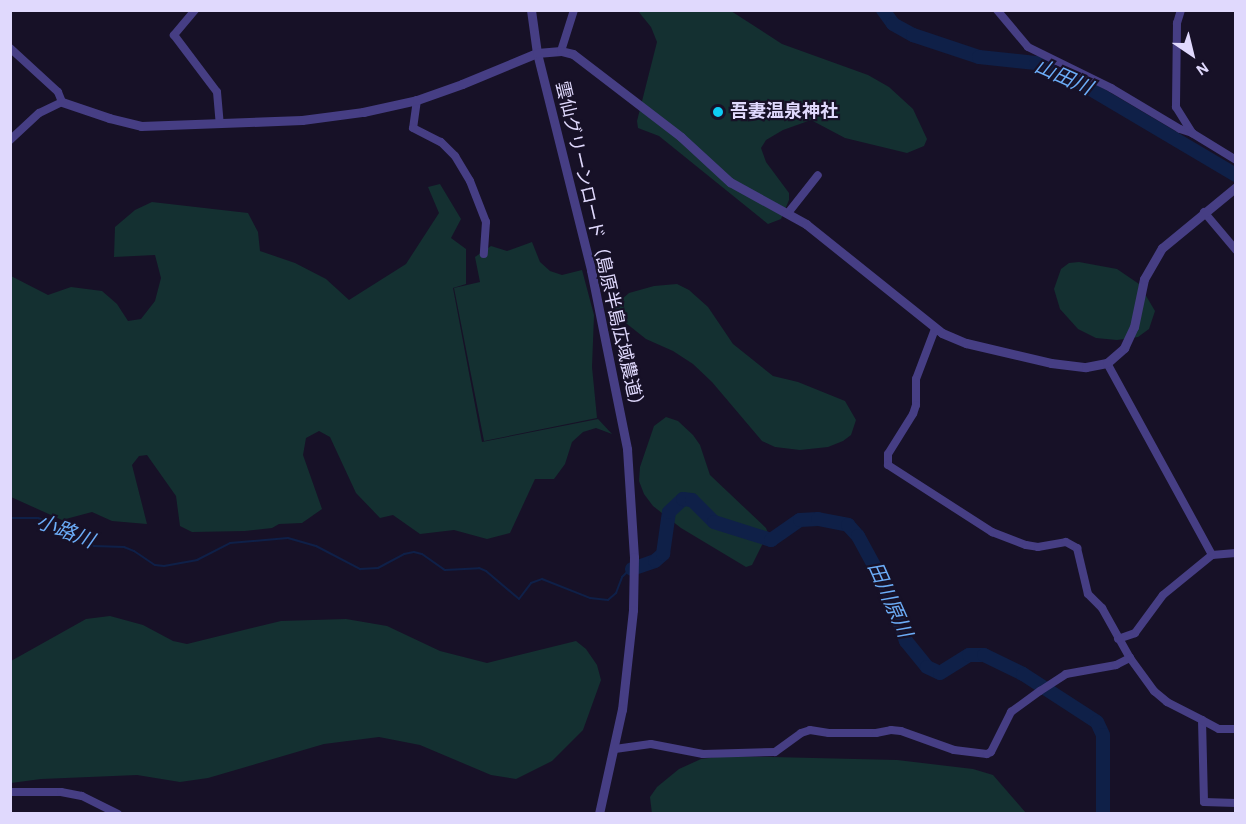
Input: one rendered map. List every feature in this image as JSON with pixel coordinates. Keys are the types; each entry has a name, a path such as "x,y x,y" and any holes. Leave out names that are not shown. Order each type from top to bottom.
{"street":[{"path":"195,10 174,35 217,92 220,124"},
{"name":"雲仙グリーンロード（島原半島広域農道）","path":"531,10 537,53 612,366 627,449 634,557 633,610 615,749 599,813"},
{"path":"561,51 574,10"},
{"path":"997,10 1028,47 1111,88 1236,160"},
{"path":"1181,10 1177,23 1175,98 1179,114 1192,134"},
{"path":"10,48 58,92 62,102"},
{"path":"10,140 39,113 62,102 141,126 336,117 417,100 537,53 561,51 582,59 681,137 730,182 806,224 935,328 958,340 1051,363 1086,367 1107,363 1118,355 1130,338 1144,279 1153,262 1174,235 1235,187"},
{"path":"417,100 414,128 441,142 455,156 470,181 486,222 484,254"},
{"path":"788,213 818,175"},
{"path":"1204,212 1236,250"},
{"path":"935,328 916,379 914,414 888,454 888,465 992,532 1026,545 1072,544 1080,556 1086,589 1102,608 1118,639 1154,691 1167,702 1219,729 1236,729"},
{"path":"1107,363 1212,555"},
{"path":"1118,639 1135,633 1162,595 1212,555 1236,553"},
{"path":"615,749 651,744 703,754 775,752 801,733 810,730 829,733 876,733 891,730 901,731 954,750 987,754 991,752 1011,712 1043,688 1066,675 1116,665 1130,658"},
{"path":"1202,720 1204,802 1236,803"},
{"path":"10,792 61,792 82,796 118,813"}],"green space":[{"path":"638,11 731,11 782,44 868,75 889,87 913,109 927,139 924,146 907,153 845,138 811,120 783,130 766,140 761,148 766,162 789,193 789,200 781,219 768,224 659,136 638,128 637,121 657,42 651,27"},
{"path":"440,184 461,219 451,238 466,249 466,284 453,288 482,442 598,419 612,434 596,428 583,432 572,442 565,464 554,479 535,479 510,533 487,539 454,530 420,534 393,515 380,518 356,493 330,437 319,431 306,438 303,455 322,509 302,523 279,524 272,528 245,531 192,532 180,526 176,496 147,455 139,456 132,465 147,524 112,521 92,512 62,520 11,497 11,276 48,295 71,287 102,291 117,304 128,321 141,319 155,301 161,278 155,255 114,257 115,227 135,210 152,202 248,213 258,232 260,251 295,263 326,279 349,300 406,264 439,213 428,187"},
{"path":"532,242 540,262 550,271 562,275 582,270 594,315 592,367 597,418 484,441 454,288 480,282 475,257 491,246 507,251"},
{"path":"1079,262 1117,269 1139,284 1155,311 1149,329 1138,337 1117,340 1096,338 1078,329 1060,309 1054,289 1061,269 1069,263"},
{"path":"677,284 689,290 708,307 733,344 773,376 798,382 845,401 856,420 851,435 828,447 800,450 775,447 762,441 712,382 693,364 673,351 646,339 617,316 614,306 629,293 654,286"},
{"path":"666,417 678,421 693,435 700,445 710,475 766,528 768,533 752,565 746,567 681,528 653,506 644,494 639,481 640,467 654,426"},
{"path":"110,616 143,625 173,641 187,644 281,621 346,619 387,626 440,651 487,663 576,641 586,649 597,665 601,680 583,730 552,761 516,779 491,775 420,745 379,737 324,744 208,778 180,782 137,775 41,779 11,783 11,661 86,619"},
{"path":"725,756 897,760 973,769 993,775 1026,813 652,814 650,797 657,787 679,769 701,759"}],"waterway":[{"name":"山田川","path":"883,10 893,24 913,35 979,57 1036,63 1077,81 1236,175"},
{"name":"田川原川","path":"632,569 655,561 663,554 669,512 683,499 692,500 714,522 771,540 800,520 818,519 848,525 858,536 889,593 906,641 927,667 940,673 969,655 984,655 1023,674 1097,722 1103,735 1103,814"},
{"name":"小路川","path":"10,518 38,518 55,524 94,546 124,547 155,565 164,566 197,560 230,543 288,538 316,546 360,569 378,568 404,554 414,552 422,554 445,570 479,568 486,571 519,599 531,583 542,579 590,598 608,600 616,593 622,577 629,570"}],"place":[{"name":"吾妻温泉神社","path":"718,112"}]}
